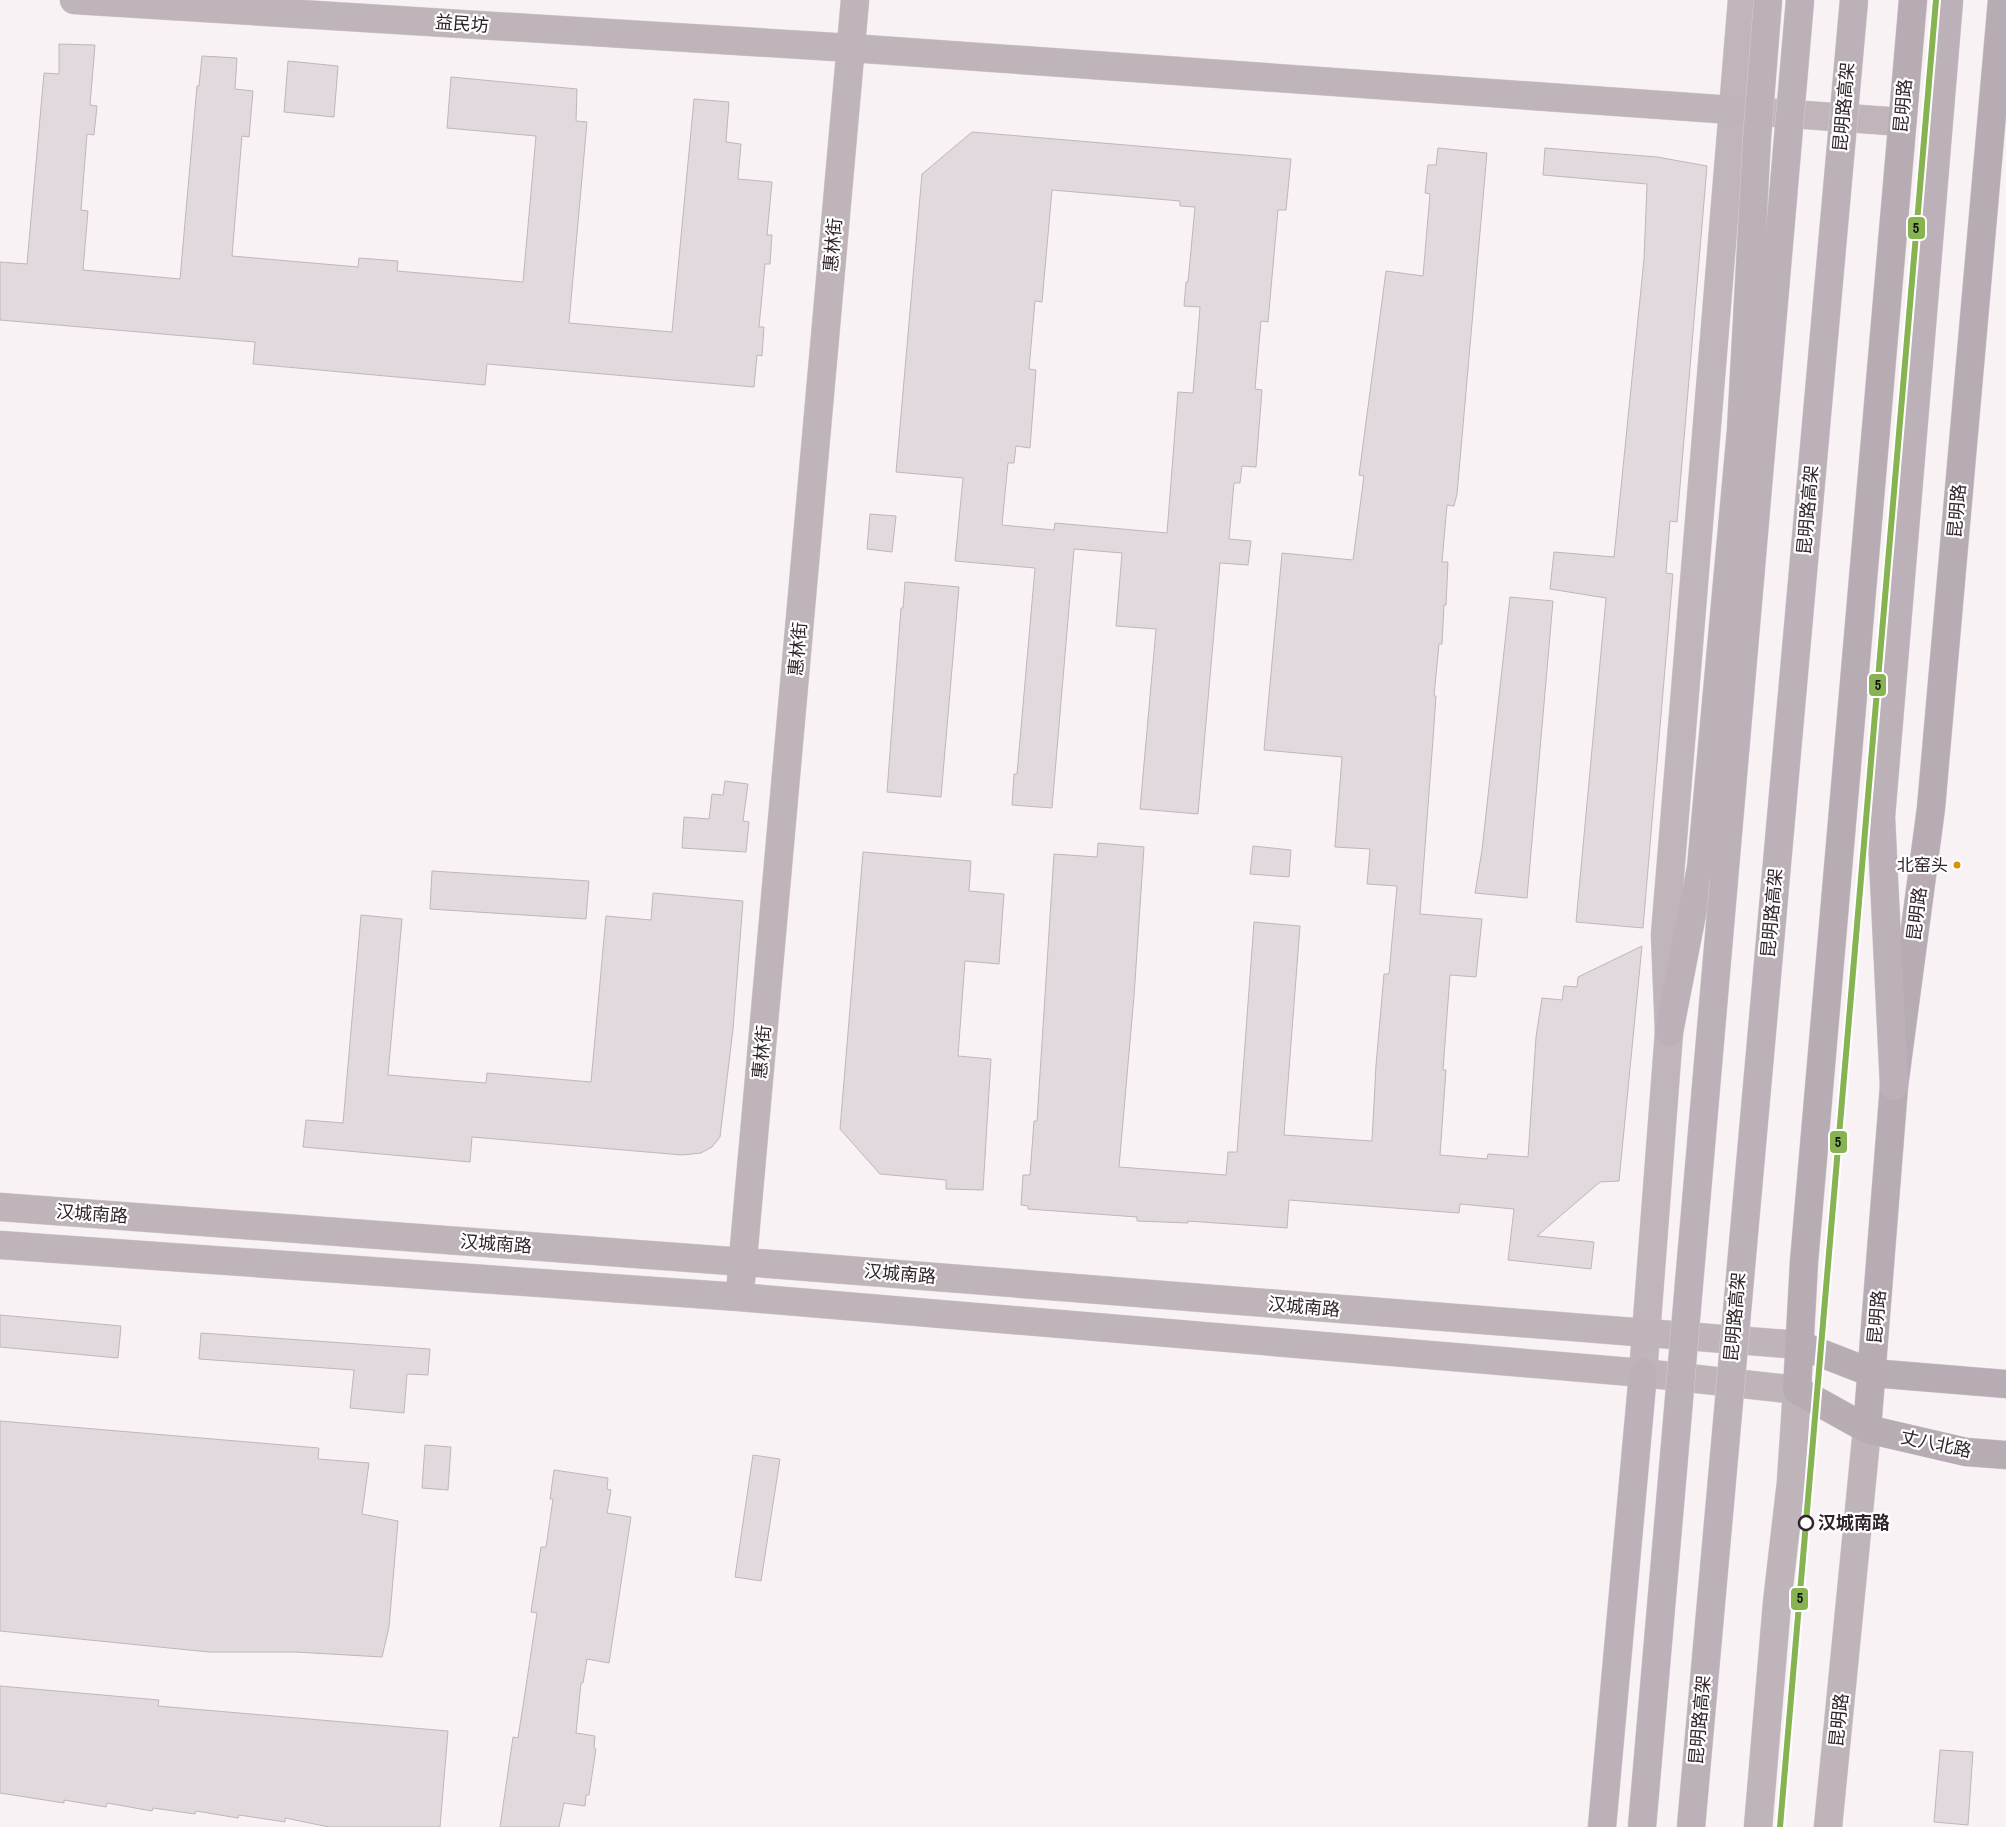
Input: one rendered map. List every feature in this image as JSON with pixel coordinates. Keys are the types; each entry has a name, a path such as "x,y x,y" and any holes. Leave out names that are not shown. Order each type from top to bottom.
{"highway":[{"path":"1669,1032 1701,868 1741,430 1756,148 1768,0"},
{"path":"1642,1827 1800,0"},
{"name":"昆明路高架","path":"1691,1827 1854,0"},
{"path":"1894,1086 1881,816 1949,0"},
{"path":"1602,1827 1643,1373"}],"main road":[{"name":"益民坊","path":"74,0 851,48 1732,110"},
{"name":"惠林街","path":"739,1297 744,1262 855,0"},
{"name":"昆明路","path":"1758,1827 1777,1603 1791,1482 1806,1243 1913,0"},
{"name":"昆明路","path":"1828,1827 1868,1429 1894,1086 1931,808 2002,0"},
{"name":"汉城南路","path":"0,1207 744,1262 1800,1345"},
{"name":"汉城南路","path":"0,1245 739,1297 1643,1373 1797,1390"},
{"path":"1800,1345 1872,1373 2006,1384"},
{"name":"丈八北路","path":"1797,1390 1868,1429 1966,1452 2006,1455"}],"street":[{"path":"1643,1373 1669,1032 1665,935 1742,0"},
{"path":"1732,110 1902,122"}],"building":[{"path":"59,44 95,45 90,105 97,106 94,135 87,134 81,210 88,211 83,270 180,279 197,86 199,86 202,56 237,58 235,89 253,91 249,137 242,136 232,256 358,267 359,258 398,261 397,271 523,282 536,136 447,128 451,77 577,89 576,121 587,122 569,323 672,332 694,99 729,102 726,142 741,144 738,179 772,182 767,235 772,235 770,264 765,264 759,327 764,327 762,356 757,355 754,387 487,364 485,385 253,364 255,342 0,320 0,262 27,264 44,73 59,74"},
{"path":"288,61 338,66 334,117 284,112"},
{"path":"972,132 1291,159 1286,210 1278,210 1268,322 1261,321 1255,389 1262,390 1256,467 1242,466 1240,483 1234,483 1229,539 1251,541 1248,565 1220,563 1198,814 1140,809 1156,629 1116,626 1122,553 1074,549 1052,808 1012,805 1014,774 1017,774 1035,568 955,561 963,478 896,472 922,174","holes":["1052,190 1180,201 1180,206 1195,207 1184,306 1200,307 1193,393 1178,392 1167,533 1055,523 1054,530 1002,525 1008,463 1014,463 1016,446 1030,448 1036,370 1029,369 1035,301 1042,302"]},
{"path":"1438,148 1487,153 1457,494 1454,506 1447,505 1442,562 1448,562 1446,605 1444,605 1442,644 1439,644 1434,696 1436,696 1420,914 1482,919 1476,977 1450,975 1443,1070 1446,1070 1440,1155 1487,1159 1488,1154 1528,1157 1536,1037 1542,998 1562,1000 1564,986 1577,987 1578,977 1642,946 1619,1181 1600,1182 1537,1236 1594,1242 1591,1269 1508,1260 1514,1209 1460,1204 1459,1213 1289,1200 1287,1228 1188,1221 1188,1223 1137,1221 1137,1217 1028,1209 1028,1206 1021,1205 1023,1175 1030,1175 1034,1121 1037,1121 1054,854 1097,857 1098,843 1144,847 1134,996 1119,1167 1226,1175 1228,1152 1237,1152 1254,922 1300,926 1284,1135 1372,1141 1384,974 1389,974 1397,886 1367,884 1370,849 1335,847 1342,757 1264,750 1282,553 1353,560 1364,476 1359,475 1386,271 1423,276 1430,194 1425,193 1428,165 1436,165"},
{"path":"1545,148 1657,157 1707,166 1677,522 1670,521 1666,573 1673,574 1643,928 1576,922 1606,598 1550,589 1554,552 1614,557 1644,259 1647,184 1543,175"},
{"path":"870,514 896,516 892,552 867,549"},
{"path":"905,582 959,587 941,797 887,792 901,608 903,608"},
{"path":"1510,597 1553,601 1527,898 1475,893 1482,850"},
{"path":"725,781 748,784 743,821 749,822 746,852 682,848 684,817 709,819 712,794 723,795"},
{"path":"1253,846 1291,850 1289,877 1250,874"},
{"path":"863,852 971,861 969,891 1004,894 999,964 965,961 958,1056 991,1059 983,1190 946,1189 946,1180 880,1174 840,1129"},
{"path":"432,871 589,881 586,919 430,909"},
{"path":"653,893 743,901 733,1029 720,1137 712,1147 701,1153 682,1155 472,1137 470,1162 303,1147 306,1120 343,1123 361,915 402,919 388,1075 486,1083 487,1073 591,1082 606,916 651,920"},
{"path":"0,1315 121,1326 118,1358 0,1347"},
{"path":"201,1333 430,1349 428,1375 407,1374 404,1413 350,1408 354,1370 199,1359"},
{"path":"0,1421 319,1448 318,1459 369,1463 362,1514 398,1521 389,1627 382,1657 295,1652 209,1652 0,1631"},
{"path":"425,1445 451,1447 448,1490 422,1488"},
{"path":"753,1455 780,1459 761,1581 735,1577"},
{"path":"554,1470 608,1478 607,1489 611,1490 607,1513 631,1517 609,1663 587,1659 583,1683 581,1683 576,1733 595,1736 594,1748 596,1749 589,1795 586,1795 585,1806 564,1803 559,1827 500,1827 513,1737 518,1738 525,1693 537,1613 531,1612 541,1547 546,1547 553,1499 550,1499"},
{"path":"0,1686 159,1700 158,1706 448,1731 440,1827 329,1827 285,1818 285,1822 239,1815 238,1818 196,1811 195,1814 153,1808 152,1811 107,1803 106,1807 64,1800 64,1803 0,1793"},
{"path":"1940,1750 1973,1752 1968,1825 1934,1822"}],"transit line":[{"name":"5","path":"1780,1827 1936,0"}],"place":[{"name":"北窑头","path":"1957,865"},
{"name":"汉城南路","path":"1806,1523"}]}
